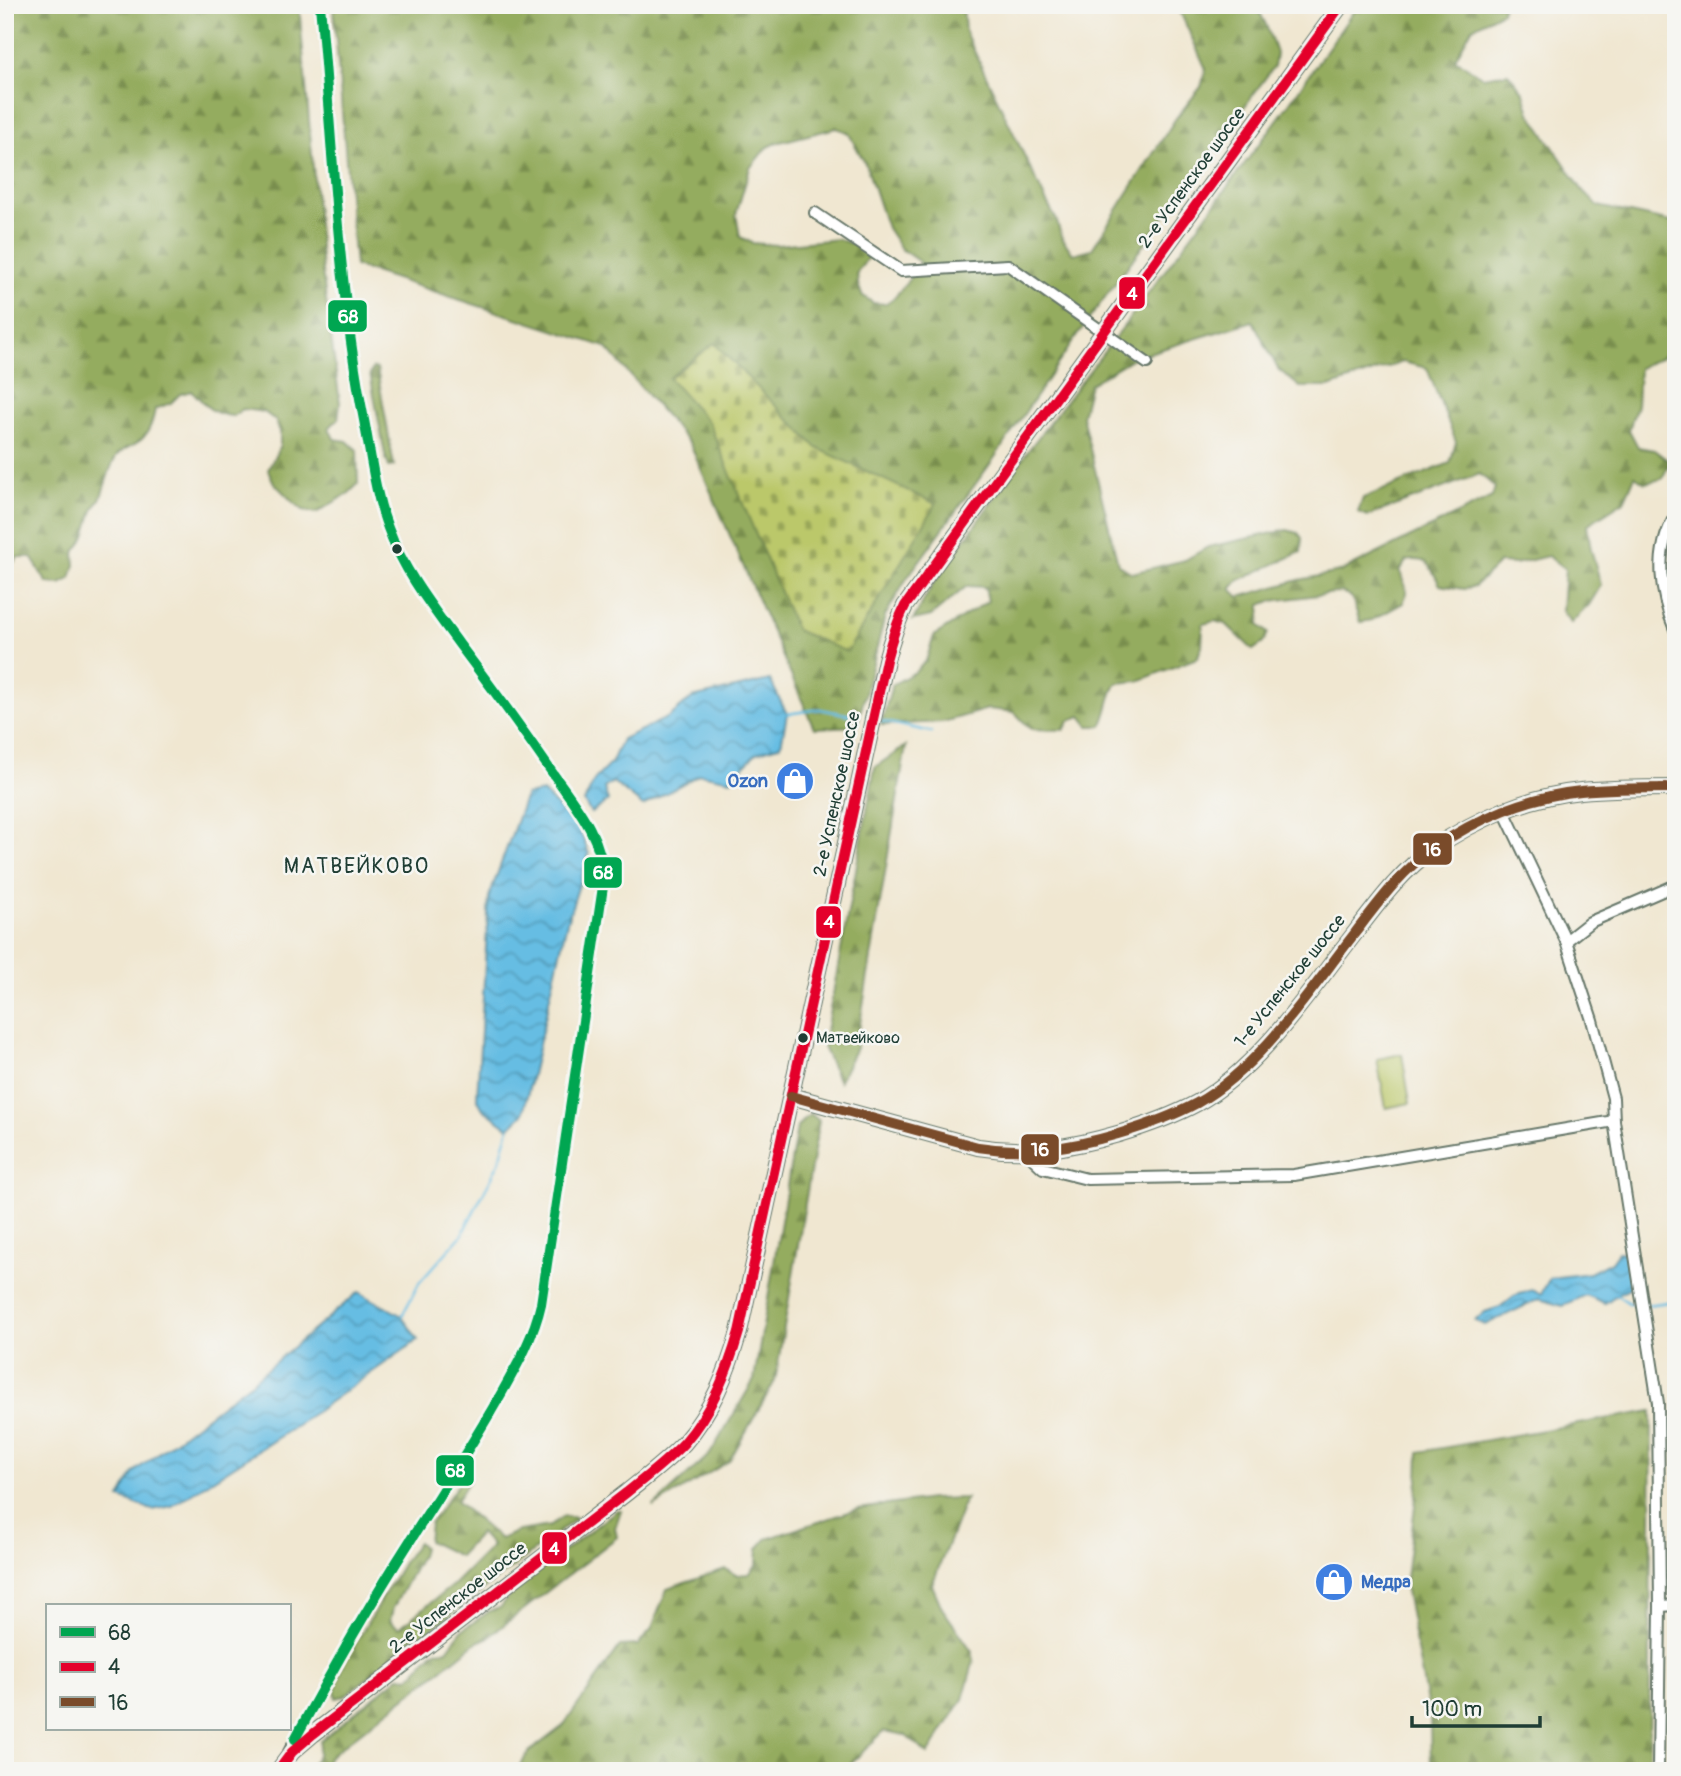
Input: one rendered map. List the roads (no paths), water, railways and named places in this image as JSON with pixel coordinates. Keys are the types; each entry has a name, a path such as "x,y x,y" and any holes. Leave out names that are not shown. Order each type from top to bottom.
{"main road":[{"name":"2-е Успенское шоссе","path":"280,1767 299,1745 673,1454 711,1405 723,1382 739,1332 895,628 905,606 1341,5"},
{"name":"1-е Успенское шоссе","path":"791,1096 978,1147 1003,1151 1025,1151 1094,1141 1148,1124 1198,1102 1226,1083 1254,1057 1289,1017 1375,906 1405,872 1434,848 1479,821 1531,802 1579,791 1676,788"}],"street":[{"path":"280,1767 402,1553 521,1360 536,1326 603,889 602,860 593,833 514,719 424,598 401,559 387,527 377,492 355,376 339,258 320,5"},
{"path":"815,213 901,271 1008,265 1147,363"},
{"path":"1676,515 1665,537 1661,559 1661,584 1676,632"},
{"path":"1504,811 1566,941 1592,1020 1613,1098 1614,1121 1658,1403 1658,1771"},
{"path":"1566,941 1590,922 1676,884"},
{"path":"1025,1151 1043,1168 1087,1179 1294,1175 1614,1121"},
{"path":"1660,1606 1676,1605"},
{"path":"313,1707 322,1718 336,1716"}],"water":[{"path":"770,680 787,714 781,745 756,753 731,780 700,774 643,806 613,782 604,788 608,801 591,813 584,802 595,779 612,762 622,739 669,717 692,698"},
{"path":"543,792 580,830 589,854 567,922 523,1114 509,1128 483,1109 477,1098 489,897 526,795"},
{"path":"1618,1252 1628,1254 1635,1285 1605,1303 1585,1295 1562,1306 1539,1299 1485,1325 1475,1321 1485,1312 1500,1307 1514,1296 1532,1290 1541,1294 1550,1278 1590,1273 1611,1262"},
{"path":"359,1292 402,1316 418,1340 291,1429 172,1506 152,1510 120,1498 134,1472 249,1384"}],"waterway":[{"path":"787,714 820,709 850,715"},
{"path":"880,721 932,732"},
{"path":"402,1316 419,1283 461,1236 499,1163 509,1128"},
{"path":"1617,1295 1638,1306"},
{"path":"1646,1305 1676,1301"}],"place":[{"name":"Ozon","path":"795,781"},
{"name":"Матвейково","path":"803,1038"},
{"name":"Медра","path":"1334,1582"}],"district":[{"name":"МАТВЕЙКОВО","path":"357,866"}]}
